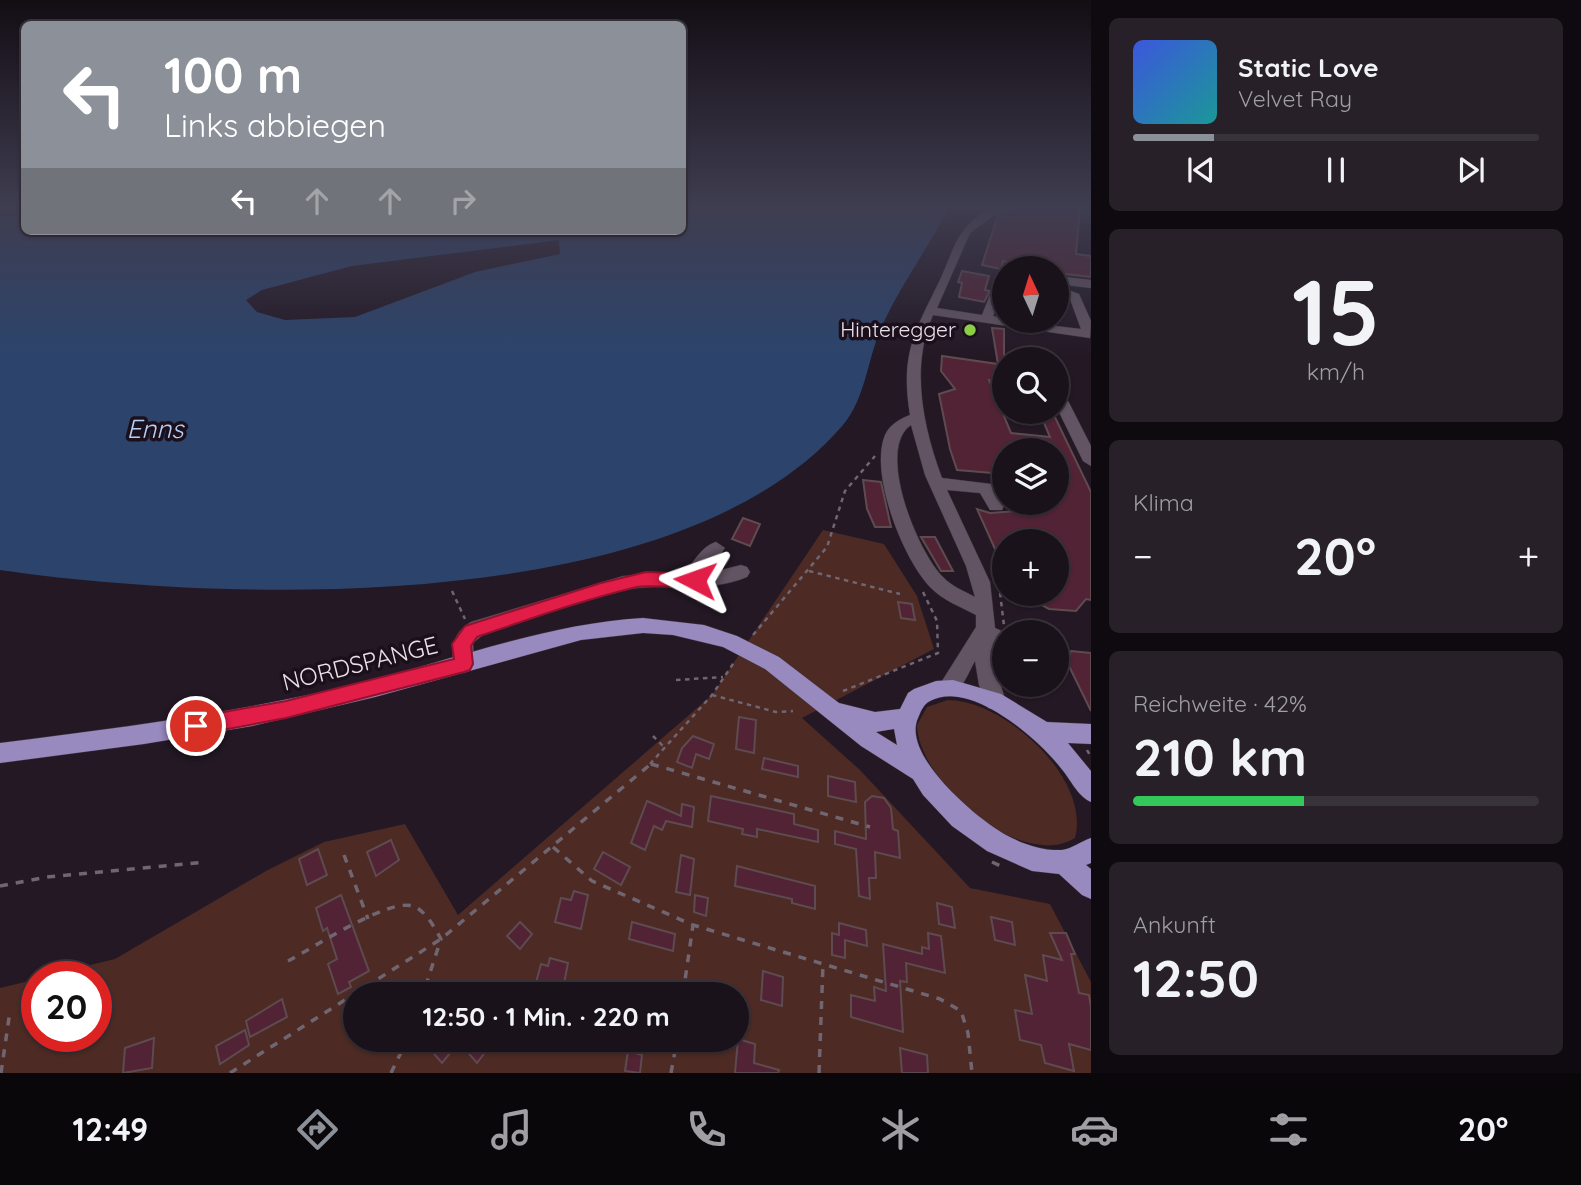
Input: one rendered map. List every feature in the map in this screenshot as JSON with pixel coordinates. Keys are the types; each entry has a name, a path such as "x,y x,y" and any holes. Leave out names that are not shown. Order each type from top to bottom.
{"main road":[{"name":"NORDSPANGE","path":"0,753 117,738 286,710 551,639 619,626 677,627 791,673 875,722 903,718"},
{"path":"1088,777 1042,732 995,701 979,694 947,689 918,696 903,718 908,750 920,771 955,813 982,834 1024,857 1065,863 1091,886"},
{"name":"NORDSPANGE","path":"838,699 861,733 920,771"},
{"path":"1042,732 1091,734"},
{"path":"1065,863 1091,850"}],"street":[{"path":"957,257 921,331 915,362 918,416 937,484 980,579 985,676 995,701"},
{"path":"1069,282 1091,285"},
{"path":"1069,293 1078,301 1090,334"},
{"path":"986,319 992,305"},
{"path":"929,311 992,320"},
{"path":"1069,330 1090,334"},
{"path":"918,416 900,424 891,438 891,478 896,506 911,541 934,580 992,629"},
{"path":"1069,417 1091,461"},
{"path":"937,484 985,488 992,499"},
{"path":"695,580 696,572 716,548"},
{"path":"464,664 461,644 471,632 623,583 668,578 717,580 741,572"},
{"path":"947,689 984,622"}],"path":[{"path":"230,1073 441,939 651,764 712,695 764,620 827,547 835,530 840,503 849,485 891,438"},
{"path":"809,571 901,594"},
{"path":"838,699 938,653 941,638 939,623 931,603 918,584"},
{"path":"452,591 471,632"},
{"path":"724,654 741,653"},
{"path":"676,680 723,677"},
{"path":"712,695 776,712 793,711"},
{"path":"653,736 664,747"},
{"path":"651,764 870,827"},
{"path":"553,847 592,881 693,925 940,999 961,1011 968,1033 972,1073"},
{"path":"344,855 368,919"},
{"path":"985,857 996,866 1007,869"},
{"path":"0,886 47,877 206,862"},
{"path":"288,961 406,902 421,909 441,939"},
{"path":"685,982 693,925"},
{"path":"427,982 441,939"},
{"path":"819,1073 822,964"},
{"path":"1,1073 10,1012"},
{"path":"391,1073 401,1052"},
{"path":"671,1073 675,1052"}],"shaded area":[{"path":"823,530 884,544 917,596 934,649 802,718 860,770 970,888 1050,904 1091,982 1091,1073 0,1073 0,988 21,983 21,1052 112,1052 112,961 107,961 115,959 266,871 324,842 405,824 458,915 712,695"},
{"path":"948,700 970,703 993,713 1038,746 1070,791 1076,815 1075,838 1052,845 1027,843 1001,832 976,815 953,794 934,771 922,747 917,725 927,707"}],"water":[{"name":"Enns","path":"0,257 423,257 352,266 262,290 246,300 257,312 285,320 355,317 475,272 545,257 920,257 887,315 861,392 843,425 769,488 674,533 564,564 446,582 324,589 205,588 95,581 0,570"}],"building":[{"path":"985,257 992,257 992,267 982,265"},
{"path":"1069,257 1091,257 1091,277 1069,274"},
{"path":"962,271 989,276 985,290 990,291 984,302 959,297 962,283 958,282"},
{"path":"993,333 1004,333 1004,347 995,347"},
{"path":"942,356 992,363 992,380 989,380 992,387 992,424 1007,424 1011,433 1050,437 1044,424 1058,424 1065,438 992,438 992,473 957,470 939,394 955,389 941,371"},
{"path":"1069,446 1091,492 1091,600 1086,599 1076,611 1049,609 1044,606 1069,606 1069,529 992,529 992,542 977,509 990,513 1069,515"},
{"path":"863,480 881,482 891,527 875,527 867,509"},
{"path":"743,518 760,524 750,546 732,539"},
{"path":"921,537 935,537 953,571 941,571"},
{"path":"898,602 912,604 915,620 901,618"},
{"path":"1071,651 1091,653 1091,711 1069,666"},
{"path":"739,717 756,720 754,753 736,749"},
{"path":"693,736 714,744 709,759 696,754 692,768 677,762 682,748"},
{"path":"764,758 798,766 798,777 762,769"},
{"path":"828,776 855,782 856,802 828,796"},
{"path":"711,796 794,814 794,824 818,830 818,842 757,829 757,837 742,834 743,829 708,821"},
{"path":"872,796 884,798 891,808 893,829 898,831 900,858 875,852 876,878 869,878 870,899 859,896 856,849 835,844 835,831 866,839 865,802"},
{"path":"647,801 681,816 682,804 694,807 692,827 666,821 662,830 654,826 645,850 631,843"},
{"path":"391,840 399,860 376,876 367,852"},
{"path":"318,849 327,875 307,885 299,859"},
{"path":"603,852 630,867 621,885 594,869"},
{"path":"681,855 694,859 690,895 676,892"},
{"path":"737,866 815,886 815,909 792,903 792,899 735,886"},
{"path":"574,891 588,895 581,929 555,922 561,898 571,900"},
{"path":"341,895 369,971 349,982 343,982 343,991 338,994 328,964 337,959 327,928 323,931 316,908"},
{"path":"695,895 708,898 706,916 694,912"},
{"path":"937,903 952,907 955,928 939,924"},
{"path":"991,917 1012,922 1015,945 995,940"},
{"path":"520,922 532,934 520,949 507,936"},
{"path":"632,922 675,934 673,951 629,939"},
{"path":"839,923 866,930 867,946 845,940 845,958 832,955 832,933 839,935"},
{"path":"928,933 941,936 945,973 906,963 907,982 900,981 903,1032 851,1017 851,995 875,1001 874,987 886,991 883,944 922,954 922,947 929,949"},
{"path":"1050,933 1066,933 1075,954 1071,954 1079,993 1089,995 1091,1050 1069,1044 1074,1071 1045,1063 1041,1045 1020,1040 1015,1010 1032,1014 1025,975 1047,981 1043,955 1062,960"},
{"path":"550,958 568,963 564,982 536,982 541,964 548,966"},
{"path":"763,971 783,977 782,1006 761,1000"},
{"path":"282,999 287,1017 250,1037 246,1021"},
{"path":"245,1030 249,1045 220,1064 216,1046"},
{"path":"154,1038 152,1068 123,1073 125,1048"},
{"path":"749,1042 755,1044 754,1063 779,1070 778,1073 735,1073 737,1052 749,1052"},
{"path":"900,1048 927,1055 928,1073 902,1073"},
{"path":"432,1052 451,1052 442,1063"},
{"path":"468,1052 485,1052 477,1063"},
{"path":"628,1052 642,1055 640,1073 625,1071"}],"place":[{"name":"Hinteregger","path":"970,330"}],"route":[{"path":"196,726 286,710 464,664 461,644 465,637 478,628 601,589 646,579 695,580"}]}
